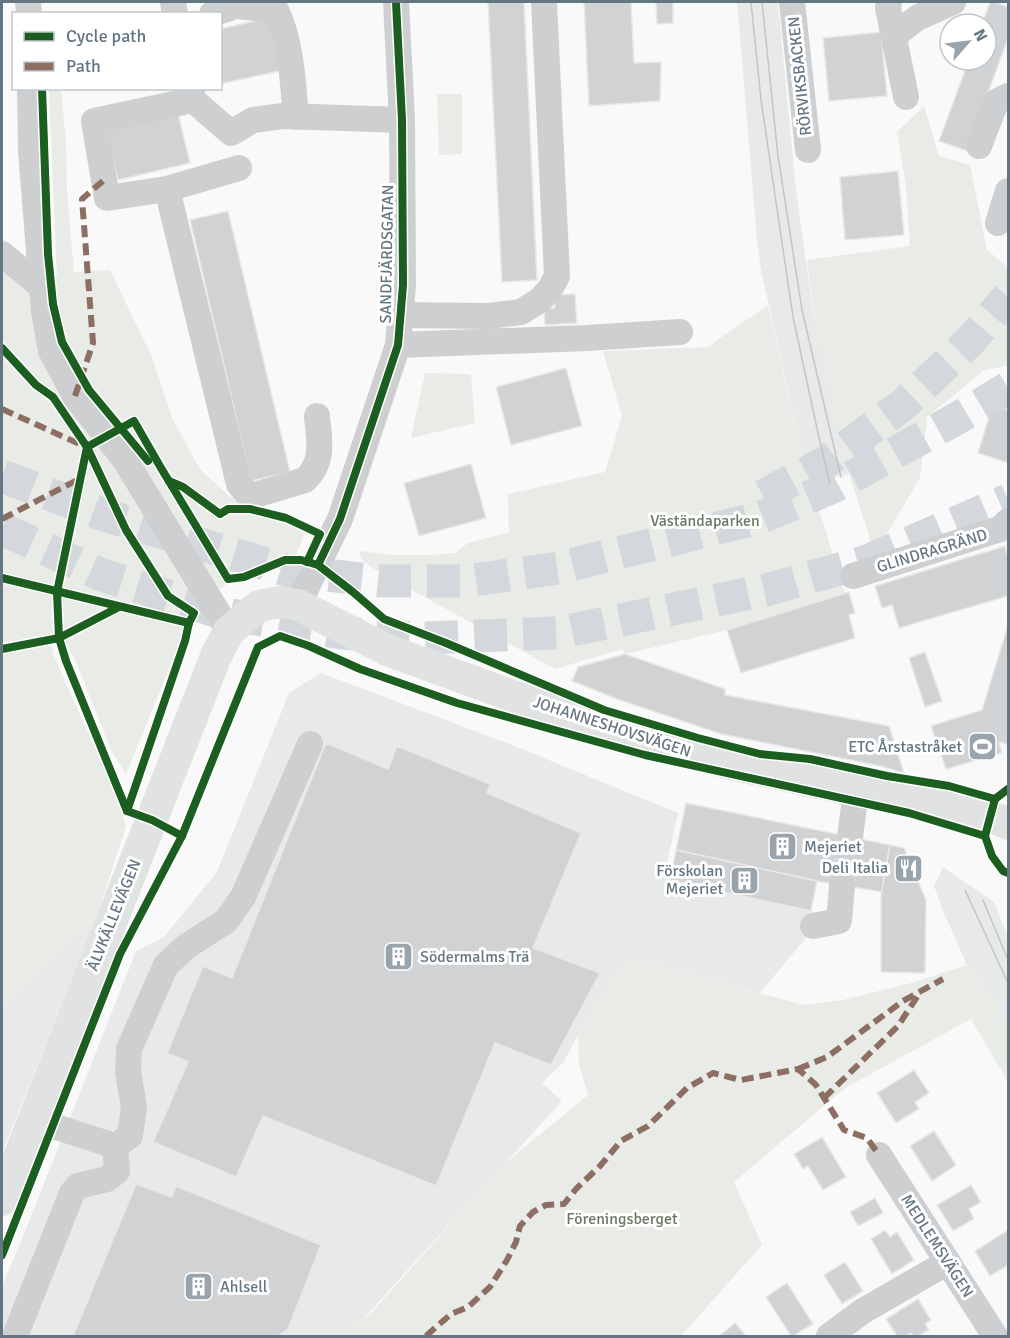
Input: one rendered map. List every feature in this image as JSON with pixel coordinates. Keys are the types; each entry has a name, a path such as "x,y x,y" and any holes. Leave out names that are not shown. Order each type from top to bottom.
{"main road":[{"name":"ÄLVKÄLLEVÄGEN","path":"2,1200 212,667 229,631 259,606 280,602 298,605"},
{"name":"JOHANNESHOVSVÄGEN","path":"298,605 387,650 554,711 726,763 856,791 908,797 1008,824"},
{"path":"1008,829 1008,837"}],"street":[{"name":"SANDFJÄRDSGATAN","path":"298,605 340,519 398,345 403,285 402,120 396,2"},
{"path":"400,315 488,316 521,312 540,300 550,289 556,276 544,2"},
{"name":"RÖRVIKSBACKEN","path":"792,2 808,150"},
{"path":"889,2 888,8 906,97"},
{"path":"894,36 917,18 953,2"},
{"path":"218,12 236,6 276,9 283,24 296,117"},
{"path":"30,90 31,151 42,287 51,351 75,396 125,460 229,631"},
{"path":"239,168 167,189 107,198 94,121 192,94 231,134 253,120 283,116 402,120"},
{"path":"980,146 996,102 1008,96"},
{"path":"167,189 239,484 247,494 255,495 305,480 312,474 321,453 317,416"},
{"path":"998,223 1008,191"},
{"path":"2,254 42,287"},
{"path":"398,345 516,342 680,332"},
{"name":"GLINDRAGRÄND","path":"853,576 1000,529 1008,521"},
{"path":"115,1146 130,1136 134,1107 128,1072 129,1049 166,965 187,946 226,921 243,897 310,744"},
{"path":"850,837 856,791"},
{"path":"813,926 839,921 842,885"},
{"path":"34,1118 115,1146"},
{"path":"15,1336 72,1193 78,1186 107,1179 117,1171 115,1146"},
{"name":"MEDLEMSVÄGEN","path":"879,1155 995,1336"},
{"path":"829,1336 863,1311 948,1262"}],"shaded area":[{"path":"737,2 778,2 796,190 814,317 849,474 811,484 802,454 761,270"},
{"path":"321,673 517,747 678,813 664,876 670,880 811,911 805,939 760,993 629,958 588,1017 563,1063 542,1083 562,1101 362,1320 341,1336 2,1336 2,1286 136,951 164,937 217,872 289,693"},
{"path":"943,867 994,902 1008,937 1008,1022 998,1005 967,965 944,913 934,886"},
{"path":"96,919 2,1153 2,1006"}],"green space":[{"path":"49,90 61,90 74,272 110,270 151,355 173,420 200,469 229,496 305,533 289,571 261,566 239,576 198,607 182,637 126,774 112,752 74,657 66,644 50,632 53,654 117,797 126,826 96,919 2,1006 2,273 37,280 57,276"},
{"path":"437,94 462,94 462,154 439,155"},
{"path":"924,106 939,156 970,165 987,250 1008,267 1008,365 983,371 927,417 920,478 874,555 849,474 816,329 807,260 910,246 906,186 897,132"},
{"name":"Väständaparken","path":"768,306 802,454 845,594 727,630 625,654 623,649 555,669 374,569 361,559 359,551 394,555 455,553 468,543 509,532 508,494 605,472 622,416 603,351 709,347"},
{"path":"425,373 471,374 475,423 411,438"},
{"name":"Föreningsberget","path":"629,958 803,1005 843,1000 915,982 967,965 998,1005 1008,1022 1008,1082 971,1019 845,1088 734,1182 762,1245 681,1336 341,1336 372,1312 504,1164 588,1095 579,1064 578,1036 588,1017"}],"building":[{"path":"488,2 524,2 537,280 502,282"},
{"path":"584,2 631,2 634,63 661,62 660,101 589,106"},
{"path":"656,2 673,2 673,23 657,24"},
{"path":"990,2 1008,7 1008,38 998,66 998,12 986,12"},
{"path":"272,17 284,70 222,84 222,29"},
{"path":"881,32 887,96 829,101 823,38"},
{"path":"965,72 996,72 967,151 939,141"},
{"path":"178,113 190,163 118,180 106,130"},
{"path":"898,171 904,235 845,240 840,177"},
{"path":"228,211 290,472 251,481 190,220"},
{"path":"575,294 577,323 545,325 544,309 555,308 554,295"},
{"path":"566,368 582,426 511,445 496,387"},
{"path":"993,404 1008,410 1008,463 978,453"},
{"path":"471,464 486,518 419,536 404,483"},
{"path":"1005,546 1008,557 1008,596 899,628 892,605 882,608 875,586"},
{"path":"849,592 855,613 849,615 855,638 741,673 727,630"},
{"path":"1008,625 1008,744 999,742 1002,753 946,769 931,726 982,710"},
{"path":"925,652 942,701 925,707 909,658"},
{"path":"625,654 725,689 725,695 889,726 904,773 880,766 721,734 617,699 572,681 578,667"},
{"name":"Södermalms Trä","path":"326,743 388,769 397,746 490,784 487,793 581,833 533,948 600,973 551,1065 495,1043 436,1186 263,1116 236,1177 153,1142 188,1062 167,1053 203,966 232,978"},
{"name":"Mejeriet","path":"686,803 890,845 882,892 817,881 676,850"},
{"name":"Mejeriet","path":"890,845 904,848 926,900 925,973 881,972 881,896"},
{"name":"Förskolan Mejeriet","path":"676,850 817,881 811,911 670,880"},
{"path":"914,1070 929,1093 915,1102 919,1109 896,1123 877,1093"},
{"path":"934,1131 956,1165 932,1181 910,1146"},
{"path":"822,1137 846,1177 823,1190 808,1166 803,1169 794,1154"},
{"name":"Ahlsell","path":"136,1184 172,1197 176,1186 321,1245 288,1329 278,1336 73,1336"},
{"path":"971,1185 981,1202 969,1209 974,1219 953,1231 937,1205"},
{"path":"875,1198 883,1213 858,1226 850,1212"},
{"path":"885,1230 890,1237 897,1232 914,1260 892,1274 871,1239"},
{"path":"1008,1230 1008,1265 990,1276 975,1251"},
{"path":"845,1262 863,1291 842,1304 824,1275"},
{"path":"787,1283 813,1324 793,1336 766,1297"},
{"path":"918,1299 931,1320 925,1324 929,1330 918,1336 913,1336 911,1333 897,1336 886,1319"},
{"path":"735,1323 746,1336 719,1336"}],"tunnel":[{"path":"763,496 826,462 904,404 971,340 1008,297"},
{"path":"2,476 104,515 289,571 379,581 467,581 559,568 762,517 835,486 1008,388"},
{"path":"865,562 1008,500"},
{"path":"2,529 102,575 225,614 341,633 424,638 557,633 766,590 885,556"},
{"path":"842,885 850,837"}],"tram line":[{"path":"751,2 761,100 793,317 830,484"},
{"path":"762,2 778,156 802,310 841,477"},
{"path":"965,890 1008,983"},
{"path":"983,900 1008,960"}],"marked path":[{"path":"75,396 93,343 82,199 104,180"},
{"path":"2,409 84,446"},
{"path":"2,519 81,478"},
{"path":"798,1069 827,1057 903,1001 943,979"},
{"path":"824,1098 898,1026 919,994"},
{"path":"426,1336 451,1314 468,1307 490,1287 516,1242 520,1226 533,1212 546,1205 564,1204 621,1141 648,1126 687,1088 713,1073 741,1080 798,1069 816,1085 844,1130 867,1138 879,1155"}],"cycle path":[{"path":"318,565 340,519 398,345 403,285 402,120 396,2"},
{"path":"42,90 48,254 53,304 62,342 89,390 148,461"},
{"path":"2,348 36,385 53,397 87,447 126,530 168,596 194,613 127,811"},
{"path":"182,836 152,820 127,811 66,661 59,638 57,592 87,447 134,421 228,579 244,577 285,560 301,560 318,565 384,619 604,710 760,754 810,759 887,776 949,786 995,799"},
{"path":"169,481 183,487 220,514 228,509 250,509 286,518 320,534 307,562"},
{"path":"2,578 189,623"},
{"path":"2,649 59,638 119,607"},
{"path":"2,1255 120,954 182,836 258,647 280,636 309,646 360,669 457,703 645,755 909,813 985,836"},
{"path":"1008,789 995,799 985,836 992,856 1003,871 1008,873"}],"place":[{"name":"ETC Årstastråket","path":"983,747"},
{"name":"Mejeriet","path":"783,847"},
{"name":"Deli Italia","path":"909,868"},
{"name":"Förskolan Mejeriet","path":"744,880"},
{"name":"Södermalms Trä","path":"399,957"},
{"name":"Ahlsell","path":"199,1287"}]}
